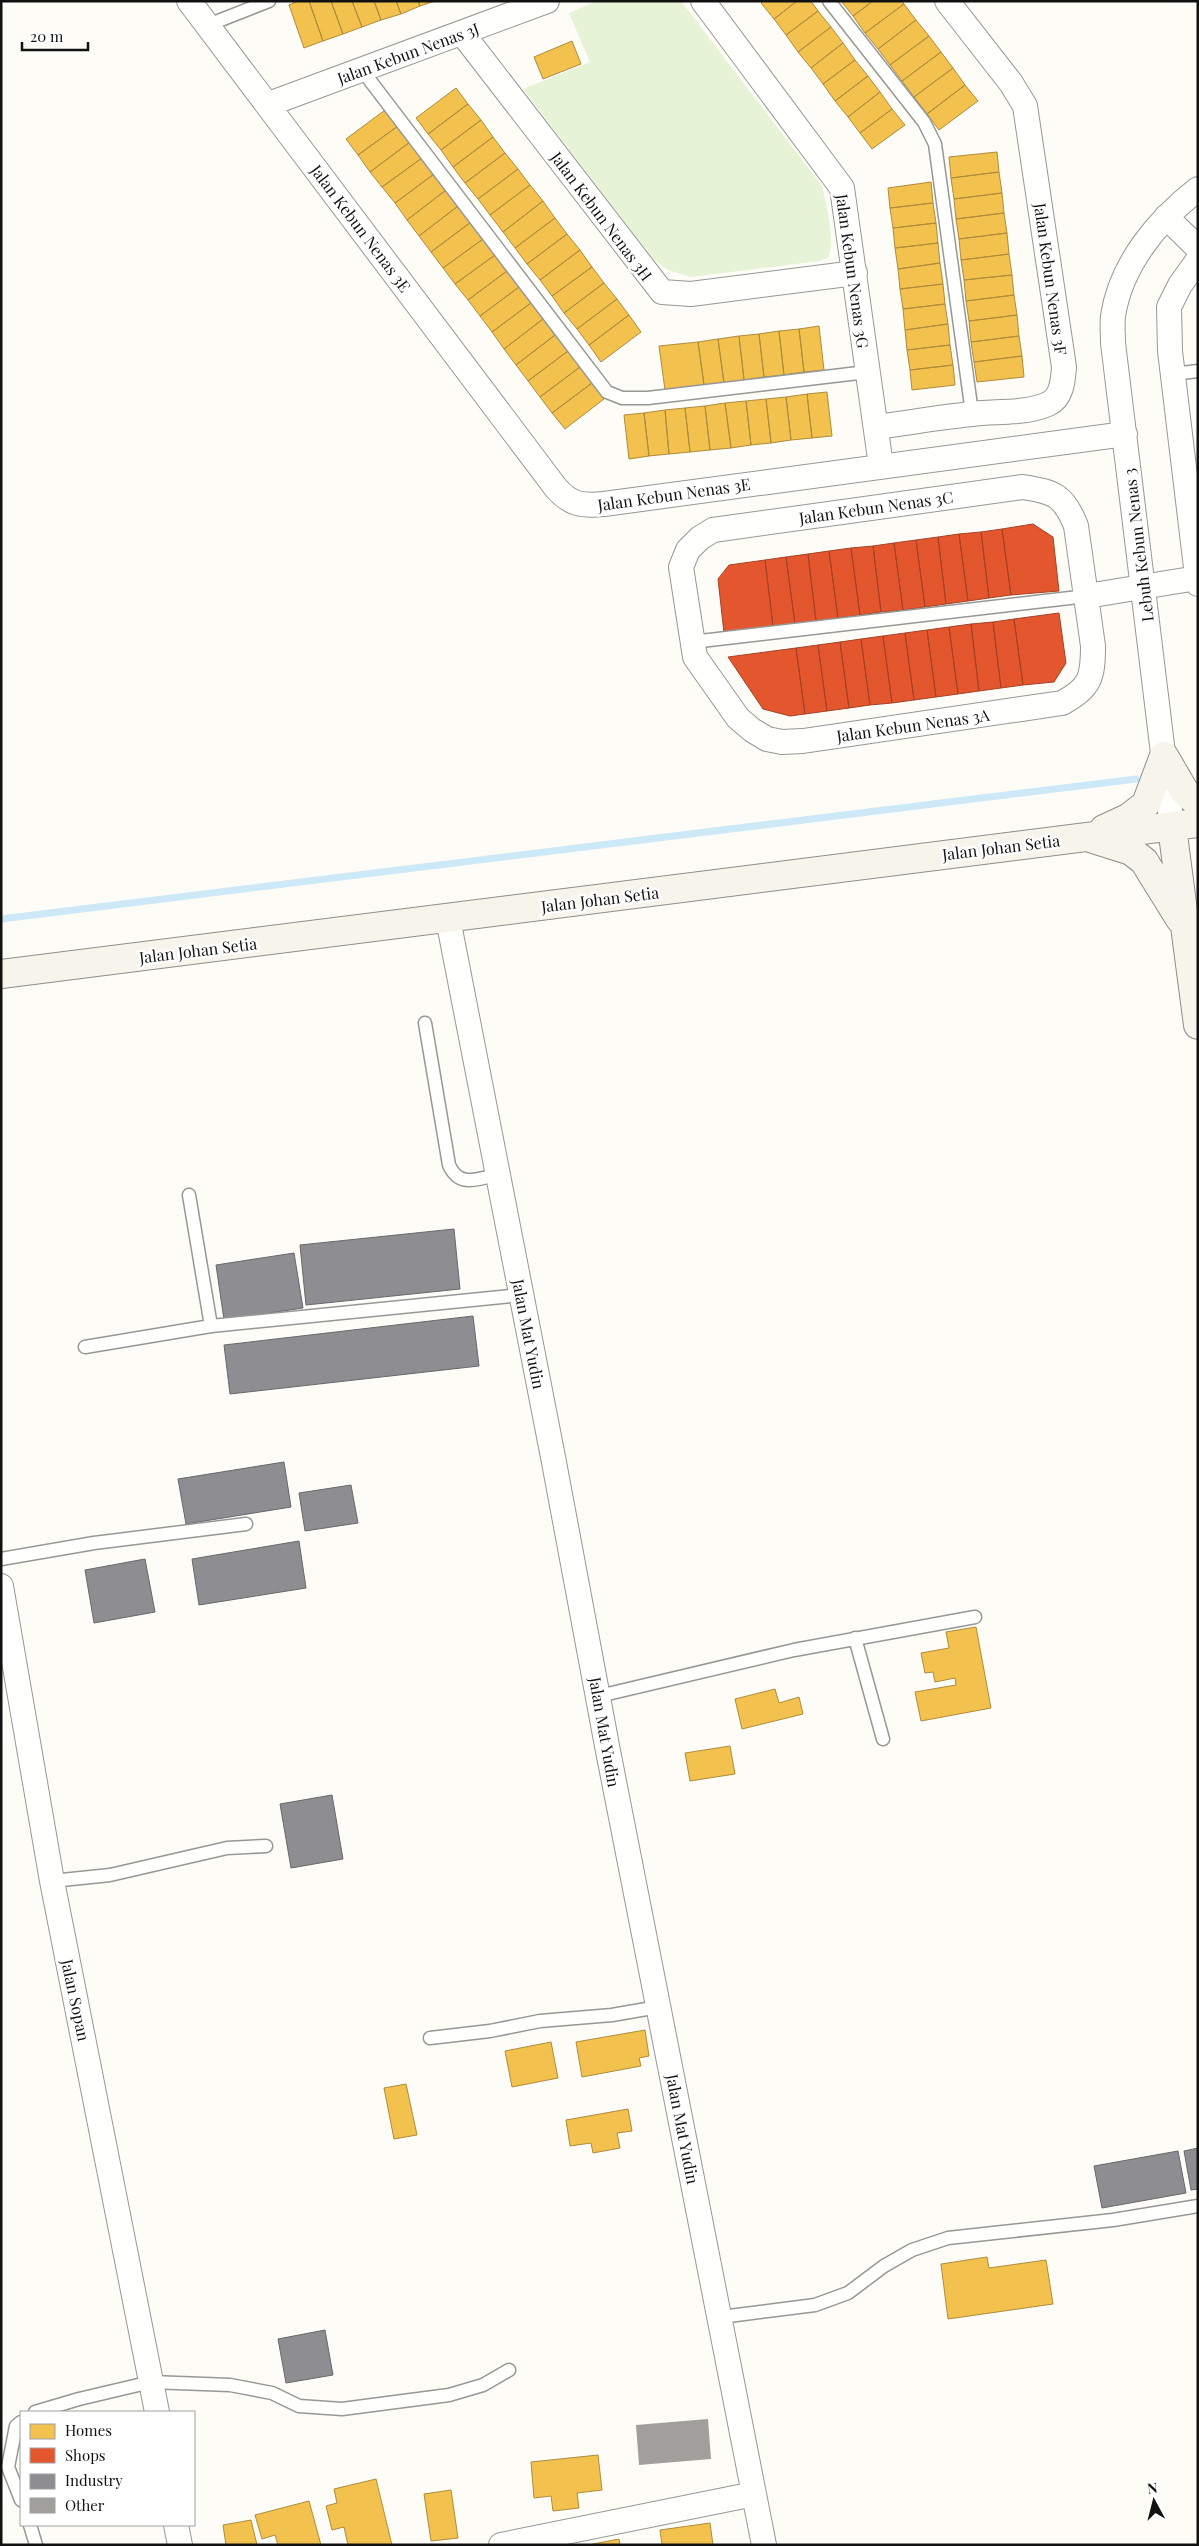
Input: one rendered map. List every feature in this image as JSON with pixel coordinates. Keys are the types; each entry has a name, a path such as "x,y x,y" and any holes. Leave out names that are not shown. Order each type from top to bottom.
{"main road":[{"path":"1164,756 1185,792 1198,803"},
{"path":"1086,836 1128,818 1146,804 1164,756"},
{"name":"Jalan Johan Setia","path":"1,974 1185,825"},
{"name":"Lebuh Kebun Nenas 3","path":"1185,825 1186,929 1198,1025"},
{"path":"1086,836 1131,852 1144,861 1186,929"},
{"path":"1186,929 1198,893"}],"street":[{"name":"Jalan Kebun Nenas 3E","path":"189,1 269,104 556,488 573,503 584,506 604,504 1125,434"},
{"name":"Jalan Kebun Nenas 3J","path":"269,104 547,1"},
{"name":"Jalan Kebun Nenas 3G","path":"703,1 838,181 844,196 881,466"},
{"name":"Jalan Kebun Nenas 3F","path":"876,427 1050,404 1058,394 1063,383 1064,367 1025,106 1011,83 947,1"},
{"name":"Jalan Kebun Nenas 3H","path":"462,33 662,292 691,294 855,273"},
{"name":"Lebuh Kebun Nenas 3","path":"1185,825 1164,756 1113,343 1113,316 1119,292 1135,256 1166,217 1198,189"},
{"path":"1166,217 1198,248"},
{"path":"1087,596 1197,580 1191,470 1173,374 1169,307 1180,286 1198,260"},
{"name":"Jalan Kebun Nenas 3C","path":"692,642 681,567 688,550 700,538 713,530 1023,487 1058,496 1069,508 1076,526 1087,596"},
{"name":"Jalan Kebun Nenas 3A","path":"692,642 695,657 738,718 767,739 782,742 803,741 1062,703 1080,693 1090,680 1094,646 1087,596"},
{"name":"Jalan Mat Yudin","path":"448,919 764,2545"},
{"name":"Jalan Sopan","path":"1,1586 52,1881 157,2411"},
{"path":"501,2545 754,2494"},
{"path":"176,2526 180,2545"}],"lane":[{"path":"208,25 269,1"},
{"path":"829,1 924,122 935,144 972,414"},
{"path":"362,70 607,392 622,398 648,398 867,372"},
{"path":"1173,374 1198,371"},
{"path":"692,642 1087,596"},
{"path":"425,1022 449,1165 453,1174 458,1179 465,1180 498,1175"},
{"path":"189,1195 211,1326"},
{"path":"85,1348 211,1326 521,1295"},
{"path":"1,1559 94,1543 246,1524"},
{"path":"599,1696 855,1638 974,1617"},
{"path":"855,1638 883,1739"},
{"path":"52,1881 110,1875 227,1848 266,1846"},
{"path":"430,2038 490,2031 540,2021 612,2015 658,2007"},
{"path":"721,2317 823,2302 848,2293 884,2266 912,2250 948,2238 1113,2220 1198,2206"},
{"path":"38,2411 79,2399 152,2382 230,2385 272,2393 299,2406 342,2409 449,2395 483,2385 509,2370"},
{"path":"20,2423 16,2426 8,2467 20,2497"},
{"path":"30,2526 36,2545"}],"green space":[{"path":"597,1 681,1 822,186 831,232 828,258 820,261 690,277 668,270 653,259 523,89 590,62 569,13"}],"building: Homes":[{"path":"298,1 309,1 323,41 304,48 289,5"},
{"path":"309,1 331,1 343,34 323,41"},
{"path":"331,1 352,1 362,27 343,34"},
{"path":"352,1 374,1 381,20 362,27"},
{"path":"374,1 396,1 401,14 381,20"},
{"path":"396,1 418,1 420,6 401,14"},
{"path":"418,1 435,1 420,6"},
{"path":"763,1 797,1 774,19 761,3"},
{"path":"797,1 811,1 818,11 786,35 774,19"},
{"path":"841,1 873,1 853,16"},
{"path":"873,1 902,1 904,4 865,33 853,16"},
{"path":"904,4 916,20 878,49 865,33"},
{"path":"818,11 831,27 798,52 786,35"},
{"path":"916,20 929,36 890,65 878,49"},
{"path":"831,27 843,43 811,68 798,52"},
{"path":"929,36 941,52 902,81 890,65"},
{"path":"572,41 581,64 543,79 534,57"},
{"path":"843,43 855,60 823,84 811,68"},
{"path":"941,52 953,68 914,97 902,81"},
{"path":"855,60 868,76 835,101 823,84"},
{"path":"953,68 965,85 927,114 914,97"},
{"path":"868,76 880,92 848,117 835,101"},
{"path":"965,85 978,101 939,130 927,114"},
{"path":"456,88 468,104 428,134 416,118"},
{"path":"880,92 892,109 860,133 848,117"},
{"path":"468,104 481,120 441,150 428,134"},
{"path":"892,109 905,125 872,149 860,133"},
{"path":"385,110 398,126 358,155 346,139"},
{"path":"481,120 493,137 453,167 441,150"},
{"path":"398,126 410,142 370,172 358,155"},
{"path":"493,137 505,153 465,183 453,167"},
{"path":"410,142 422,158 382,187 370,172"},
{"path":"997,152 999,172 951,178 949,157"},
{"path":"505,153 518,169 478,199 465,183"},
{"path":"422,158 434,174 395,203 382,187"},
{"path":"518,169 530,185 490,215 478,199"},
{"path":"999,172 1002,193 954,199 951,178"},
{"path":"434,174 446,190 407,220 395,203"},
{"path":"931,182 933,203 890,208 888,188"},
{"path":"530,185 543,201 503,232 490,215"},
{"path":"446,190 458,206 419,236 407,220"},
{"path":"1002,193 1004,213 956,219 954,199"},
{"path":"543,201 555,218 515,248 503,232"},
{"path":"933,203 936,223 893,228 890,208"},
{"path":"458,206 471,222 431,252 419,236"},
{"path":"1004,213 1007,233 959,239 956,219"},
{"path":"555,218 567,234 527,264 515,248"},
{"path":"471,222 483,239 443,268 431,252"},
{"path":"936,223 938,243 895,248 893,228"},
{"path":"1007,233 1009,254 961,260 959,239"},
{"path":"567,234 580,250 540,280 527,264"},
{"path":"483,239 495,255 455,284 443,268"},
{"path":"938,243 940,263 898,269 895,248"},
{"path":"580,250 592,267 552,296 540,280"},
{"path":"1009,254 1012,275 964,280 961,260"},
{"path":"495,255 507,271 468,300 455,284"},
{"path":"940,263 943,284 900,289 898,269"},
{"path":"592,267 604,283 564,313 552,296"},
{"path":"507,271 519,287 480,316 468,300"},
{"path":"1012,275 1014,295 966,301 964,280"},
{"path":"604,283 617,299 577,329 564,313"},
{"path":"943,284 945,304 903,309 900,289"},
{"path":"519,287 531,303 492,332 480,316"},
{"path":"1014,295 1017,315 969,321 966,301"},
{"path":"617,299 629,315 589,345 577,329"},
{"path":"531,303 543,319 504,349 492,332"},
{"path":"945,304 948,324 905,330 903,309"},
{"path":"629,315 641,332 601,362 589,345"},
{"path":"1017,315 1019,336 971,342 969,321"},
{"path":"543,319 555,335 516,365 504,349"},
{"path":"948,324 950,345 907,350 905,330"},
{"path":"819,326 824,370 804,372 799,329"},
{"path":"799,329 804,372 784,375 779,331"},
{"path":"779,331 784,375 764,377 759,334"},
{"path":"759,334 764,377 744,380 739,336"},
{"path":"555,335 568,351 528,381 516,365"},
{"path":"739,336 744,380 724,383 718,339"},
{"path":"1019,336 1022,356 974,362 971,342"},
{"path":"718,339 724,383 704,385 698,342"},
{"path":"698,342 704,385 665,390 659,346"},
{"path":"950,345 953,365 910,370 907,350"},
{"path":"568,351 580,367 540,397 528,381"},
{"path":"1022,356 1024,377 977,382 974,362"},
{"path":"953,365 955,385 912,390 910,370"},
{"path":"580,367 592,383 552,413 540,397"},
{"path":"592,383 604,399 565,429 552,413"},
{"path":"827,392 832,436 812,438 807,394"},
{"path":"807,394 812,438 791,440 786,397"},
{"path":"786,397 791,440 771,443 766,399"},
{"path":"766,399 771,443 751,445 746,401"},
{"path":"746,401 751,445 731,448 725,403"},
{"path":"725,403 731,448 710,450 705,406"},
{"path":"705,406 710,450 690,452 685,408"},
{"path":"685,408 690,452 669,454 665,410"},
{"path":"665,410 669,454 649,456 644,413"},
{"path":"644,413 649,456 629,459 624,415"},
{"path":"976,1627 991,1708 921,1721 915,1692 956,1685 955,1678 935,1682 933,1672 925,1673 921,1653 949,1648 946,1632"},
{"path":"775,1689 779,1703 799,1697 803,1714 742,1729 735,1699"},
{"path":"730,1746 735,1774 690,1781 685,1753"},
{"path":"645,2030 649,2056 639,2058 641,2066 582,2077 576,2042"},
{"path":"551,2042 558,2078 512,2087 505,2051"},
{"path":"406,2084 417,2135 394,2139 384,2088"},
{"path":"628,2109 632,2131 617,2133 620,2148 593,2153 591,2143 570,2146 566,2120"},
{"path":"987,2257 989,2268 1046,2260 1053,2304 948,2319 941,2264"},
{"path":"598,2455 602,2490 577,2493 579,2508 553,2511 551,2496 534,2498 531,2462"},
{"path":"376,2479 392,2545 348,2545 344,2527 332,2530 326,2506 337,2503 334,2489"},
{"path":"451,2490 458,2538 431,2541 424,2494"},
{"path":"309,2501 321,2545 278,2545 275,2535 262,2539 255,2515"},
{"path":"251,2520 257,2545 226,2545 223,2525"},
{"path":"710,2523 713,2545 662,2545 660,2530"},
{"path":"619,2539 620,2545 588,2545"}],"building: Shops":[{"path":"1033,524 1053,537 1059,591 1011,595 1002,529"},
{"path":"1002,529 1011,595 989,598 981,532"},
{"path":"981,532 989,598 968,601 959,534"},
{"path":"959,534 968,601 946,604 938,537"},
{"path":"938,537 946,604 925,607 916,540"},
{"path":"916,540 925,607 903,610 894,543"},
{"path":"894,543 903,610 881,612 873,546"},
{"path":"873,546 881,612 860,615 851,548"},
{"path":"851,548 860,615 838,618 829,551"},
{"path":"829,551 838,618 816,621 808,554"},
{"path":"808,554 816,621 795,624 786,557"},
{"path":"786,557 795,624 773,626 765,560"},
{"path":"765,560 773,626 724,633 718,579 729,565"},
{"path":"1059,613 1066,663 1054,682 1023,685 1014,619"},
{"path":"1014,619 1023,685 1001,688 993,622"},
{"path":"993,622 1001,688 979,691 971,624"},
{"path":"971,624 979,691 958,694 949,627"},
{"path":"949,627 958,694 936,697 927,630"},
{"path":"927,630 936,697 914,700 905,633"},
{"path":"905,633 914,700 892,703 883,636"},
{"path":"883,636 892,703 870,705 861,639"},
{"path":"861,639 870,705 849,708 840,642"},
{"path":"840,642 849,708 827,711 818,645"},
{"path":"818,645 827,711 805,714 796,648"},
{"path":"796,648 805,714 790,716 763,709 728,657"}],"building: Industry":[{"path":"454,1229 460,1289 306,1305 300,1245"},
{"path":"294,1253 303,1308 224,1320 216,1265"},
{"path":"473,1316 479,1366 230,1394 224,1345"},
{"path":"284,1462 291,1507 186,1524 178,1479"},
{"path":"351,1485 358,1523 305,1531 299,1493"},
{"path":"299,1541 306,1588 199,1605 192,1559"},
{"path":"145,1559 155,1612 94,1623 85,1570"},
{"path":"332,1795 343,1859 291,1868 280,1804"},
{"path":"1198,2148 1198,2189 1191,2190 1184,2151"},
{"path":"1178,2151 1186,2193 1102,2208 1094,2166"},
{"path":"325,2330 333,2375 286,2383 278,2339"}],"building: Other":[{"path":"708,2419 711,2459 639,2465 636,2425"}],"waterway":[{"path":"1,919 1136,779"}]}
